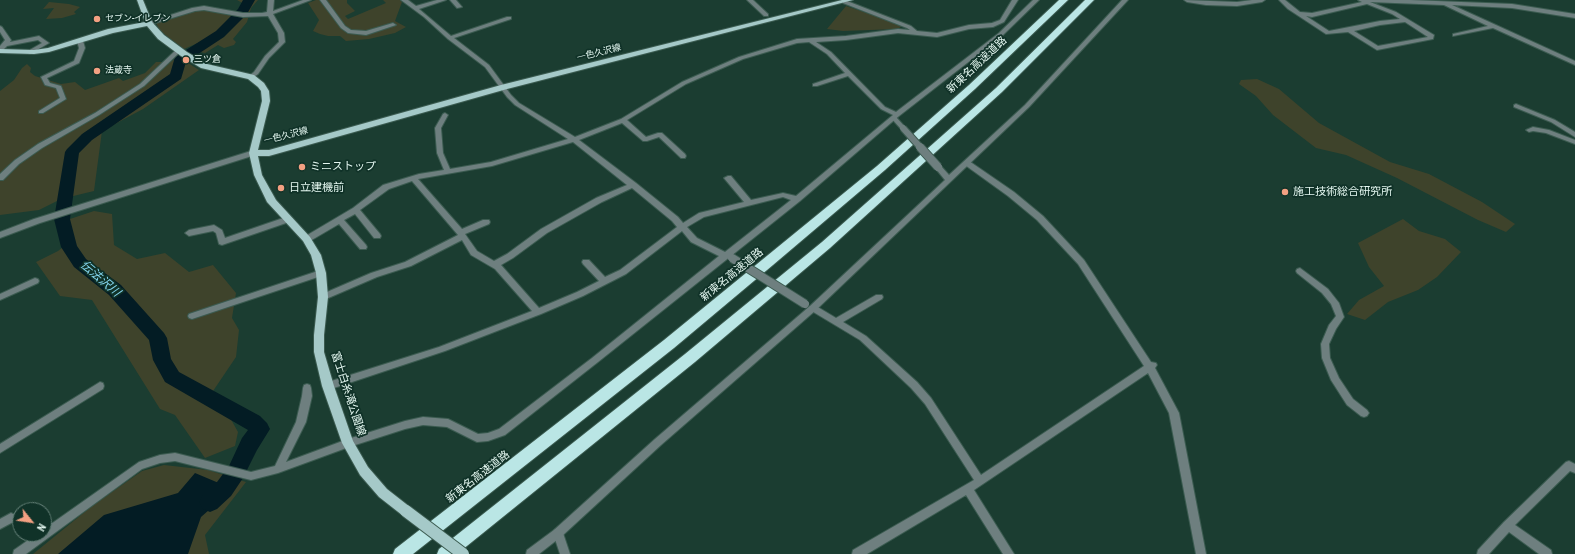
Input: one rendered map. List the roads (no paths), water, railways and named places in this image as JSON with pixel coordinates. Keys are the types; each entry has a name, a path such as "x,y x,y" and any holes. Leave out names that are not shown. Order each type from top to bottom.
{"highway":[{"name":"新東名高速道路","path":"401,554 669,344 769,262 881,168 972,87 1047,17 1063,0"},
{"path":"445,554 690,358 826,244 999,90 1090,0"}],"main road":[{"path":"140,0 149,23 161,37 185,54 204,66 251,76"},
{"name":"一色久沢線","path":"253,153 269,152 502,84 826,0"},
{"name":"一色久沢線","path":"502,84 847,1"},
{"path":"0,51 30,52 49,50 111,31 149,23"},
{"name":"富士白糸滝公園線","path":"251,76 265,91 266,101 253,153 258,176 272,202 307,239 316,256 321,273 323,297 318,335 319,346 328,386 348,443 364,471 383,493 463,554"}],"street":[{"path":"251,76 256,73 267,57 282,42 281,33 270,14 271,0"},
{"path":"149,23 194,9 204,8 243,15 270,14 288,9 308,0"},
{"path":"322,0 343,27 350,32 366,33 393,25"},
{"path":"404,0 487,66 502,84 509,96 517,104 575,140 675,219 694,240 728,257 862,338 914,385 929,403 980,481"},
{"path":"415,8 443,0"},
{"path":"453,0 459,7"},
{"path":"750,0 766,15"},
{"path":"307,239 356,210 386,187 413,178 492,164 575,140 623,120 672,89 741,58 797,41 846,38 898,31 936,35 969,27 998,23 1002,21 1015,0"},
{"path":"18,554 92,499 146,463 160,459 175,457 252,476 278,469 348,443 405,425 423,421 448,423 477,438 488,437 502,432 728,257 895,117 1001,34 1036,0"},
{"path":"531,554 558,533 949,180 1027,106 1125,0"},
{"path":"1186,0 1230,4 1261,0"},
{"path":"1282,0 1328,33 1380,23 1406,20"},
{"path":"847,1 909,27 916,33"},
{"path":"1300,14 1312,15 1366,1 1418,1 1512,6 1575,16"},
{"path":"1349,30 1377,48 1432,38 1431,35 1394,13 1366,1"},
{"path":"1442,2 1575,63"},
{"path":"450,38 509,18"},
{"path":"1455,35 1494,26"},
{"path":"0,28 8,40 0,51"},
{"path":"6,44 39,38 46,43 30,52"},
{"path":"810,40 829,53 883,108 895,117 949,180"},
{"path":"42,112 63,99 59,87 47,84 44,77 76,62 82,48 80,41"},
{"path":"0,178 17,162 40,146 97,114 142,85 185,54"},
{"path":"815,85 849,74"},
{"path":"1516,106 1553,121 1575,135"},
{"path":"445,115 438,128 440,153 448,171"},
{"path":"623,120 645,140 660,134 683,156"},
{"path":"1528,130 1533,128 1547,131 1575,142"},
{"path":"0,235 37,221 253,153"},
{"path":"967,163 1011,194 1040,218 1081,262 1152,366 1174,413 1201,554"},
{"path":"413,178 462,234 474,253 494,265 512,282 538,312"},
{"path":"728,178 749,203"},
{"path":"494,265 510,256 544,230 599,200 632,185"},
{"path":"328,386 442,349 538,312 605,282 623,272 682,227 702,215 783,195 797,199"},
{"path":"356,210 377,236"},
{"path":"189,233 214,228 219,232 222,242 289,220"},
{"path":"340,220 363,247"},
{"path":"323,297 374,275 408,264 486,222"},
{"path":"586,262 605,282"},
{"path":"1300,271 1325,291 1335,303 1340,317 1332,327 1325,344 1326,358 1335,380 1350,402 1364,413"},
{"path":"192,316 321,273"},
{"path":"0,297 35,281"},
{"path":"836,322 879,297"},
{"path":"857,554 980,481 1152,366"},
{"path":"0,449 100,386"},
{"path":"278,469 301,422 307,396 306,388"},
{"path":"1482,554 1508,525 1568,465 1575,470"},
{"path":"967,488 1009,554"},
{"path":"0,524 11,518"},
{"path":"1508,525 1547,554"},
{"path":"558,533 565,554"}],"water":[{"path":"195,473 233,489 201,517 188,554 58,554 104,515 178,493"}],"waterway":[{"name":"伝法沢川","path":"210,502 224,489 236,472 249,444 260,429 253,422 172,377 162,360 158,338 115,290 80,263 69,247 62,219 72,152 87,137 176,76 180,60 220,34 243,11 249,0"}],"place":[{"name":"セブン-イレブン","path":"97,19"},
{"name":"三ツ倉","path":"186,60"},
{"name":"法蔵寺","path":"97,71"},
{"name":"ミニストップ","path":"302,167"},
{"name":"日立建機前","path":"281,188"},
{"name":"施工技術総合研究所","path":"1285,192"}]}
